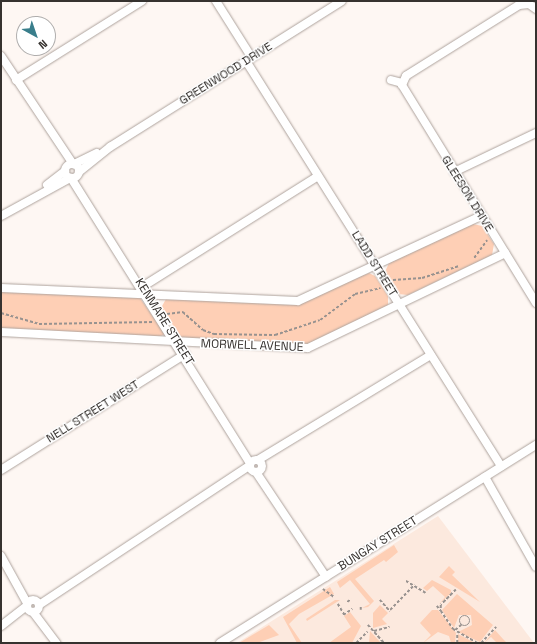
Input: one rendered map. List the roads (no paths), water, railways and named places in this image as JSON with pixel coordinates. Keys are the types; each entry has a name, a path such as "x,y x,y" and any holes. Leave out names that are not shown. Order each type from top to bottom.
{"street":[{"path":"16,80 142,1"},
{"name":"LADD STREET","path":"216,1 318,176 501,466"},
{"name":"GREENWOOD DRIVE","path":"1,216 36,194 69,167 110,147 342,1"},
{"path":"391,80 402,83 406,76 518,5 529,3 536,9"},
{"path":"1,56 58,146 75,176"},
{"name":"GLEESON DRIVE","path":"402,83 404,94 535,300"},
{"path":"454,172 536,133"},
{"name":"GREENWOOD DRIVE","path":"36,194 75,176 110,147"},
{"path":"69,167 75,176"},
{"name":"KENMARE STREET","path":"75,176 147,295 326,577"},
{"path":"142,286 318,176"},
{"path":"1,288 294,301 375,266 481,216"},
{"name":"MORWELL AVENUE","path":"1,332 308,348 505,253"},
{"name":"NELL STREET WEST","path":"1,470 184,354"},
{"path":"1,626 431,355"},
{"name":"BUNGAY STREET","path":"220,643 536,445"},
{"path":"485,477 536,567"},
{"path":"1,556 56,643"}]}
